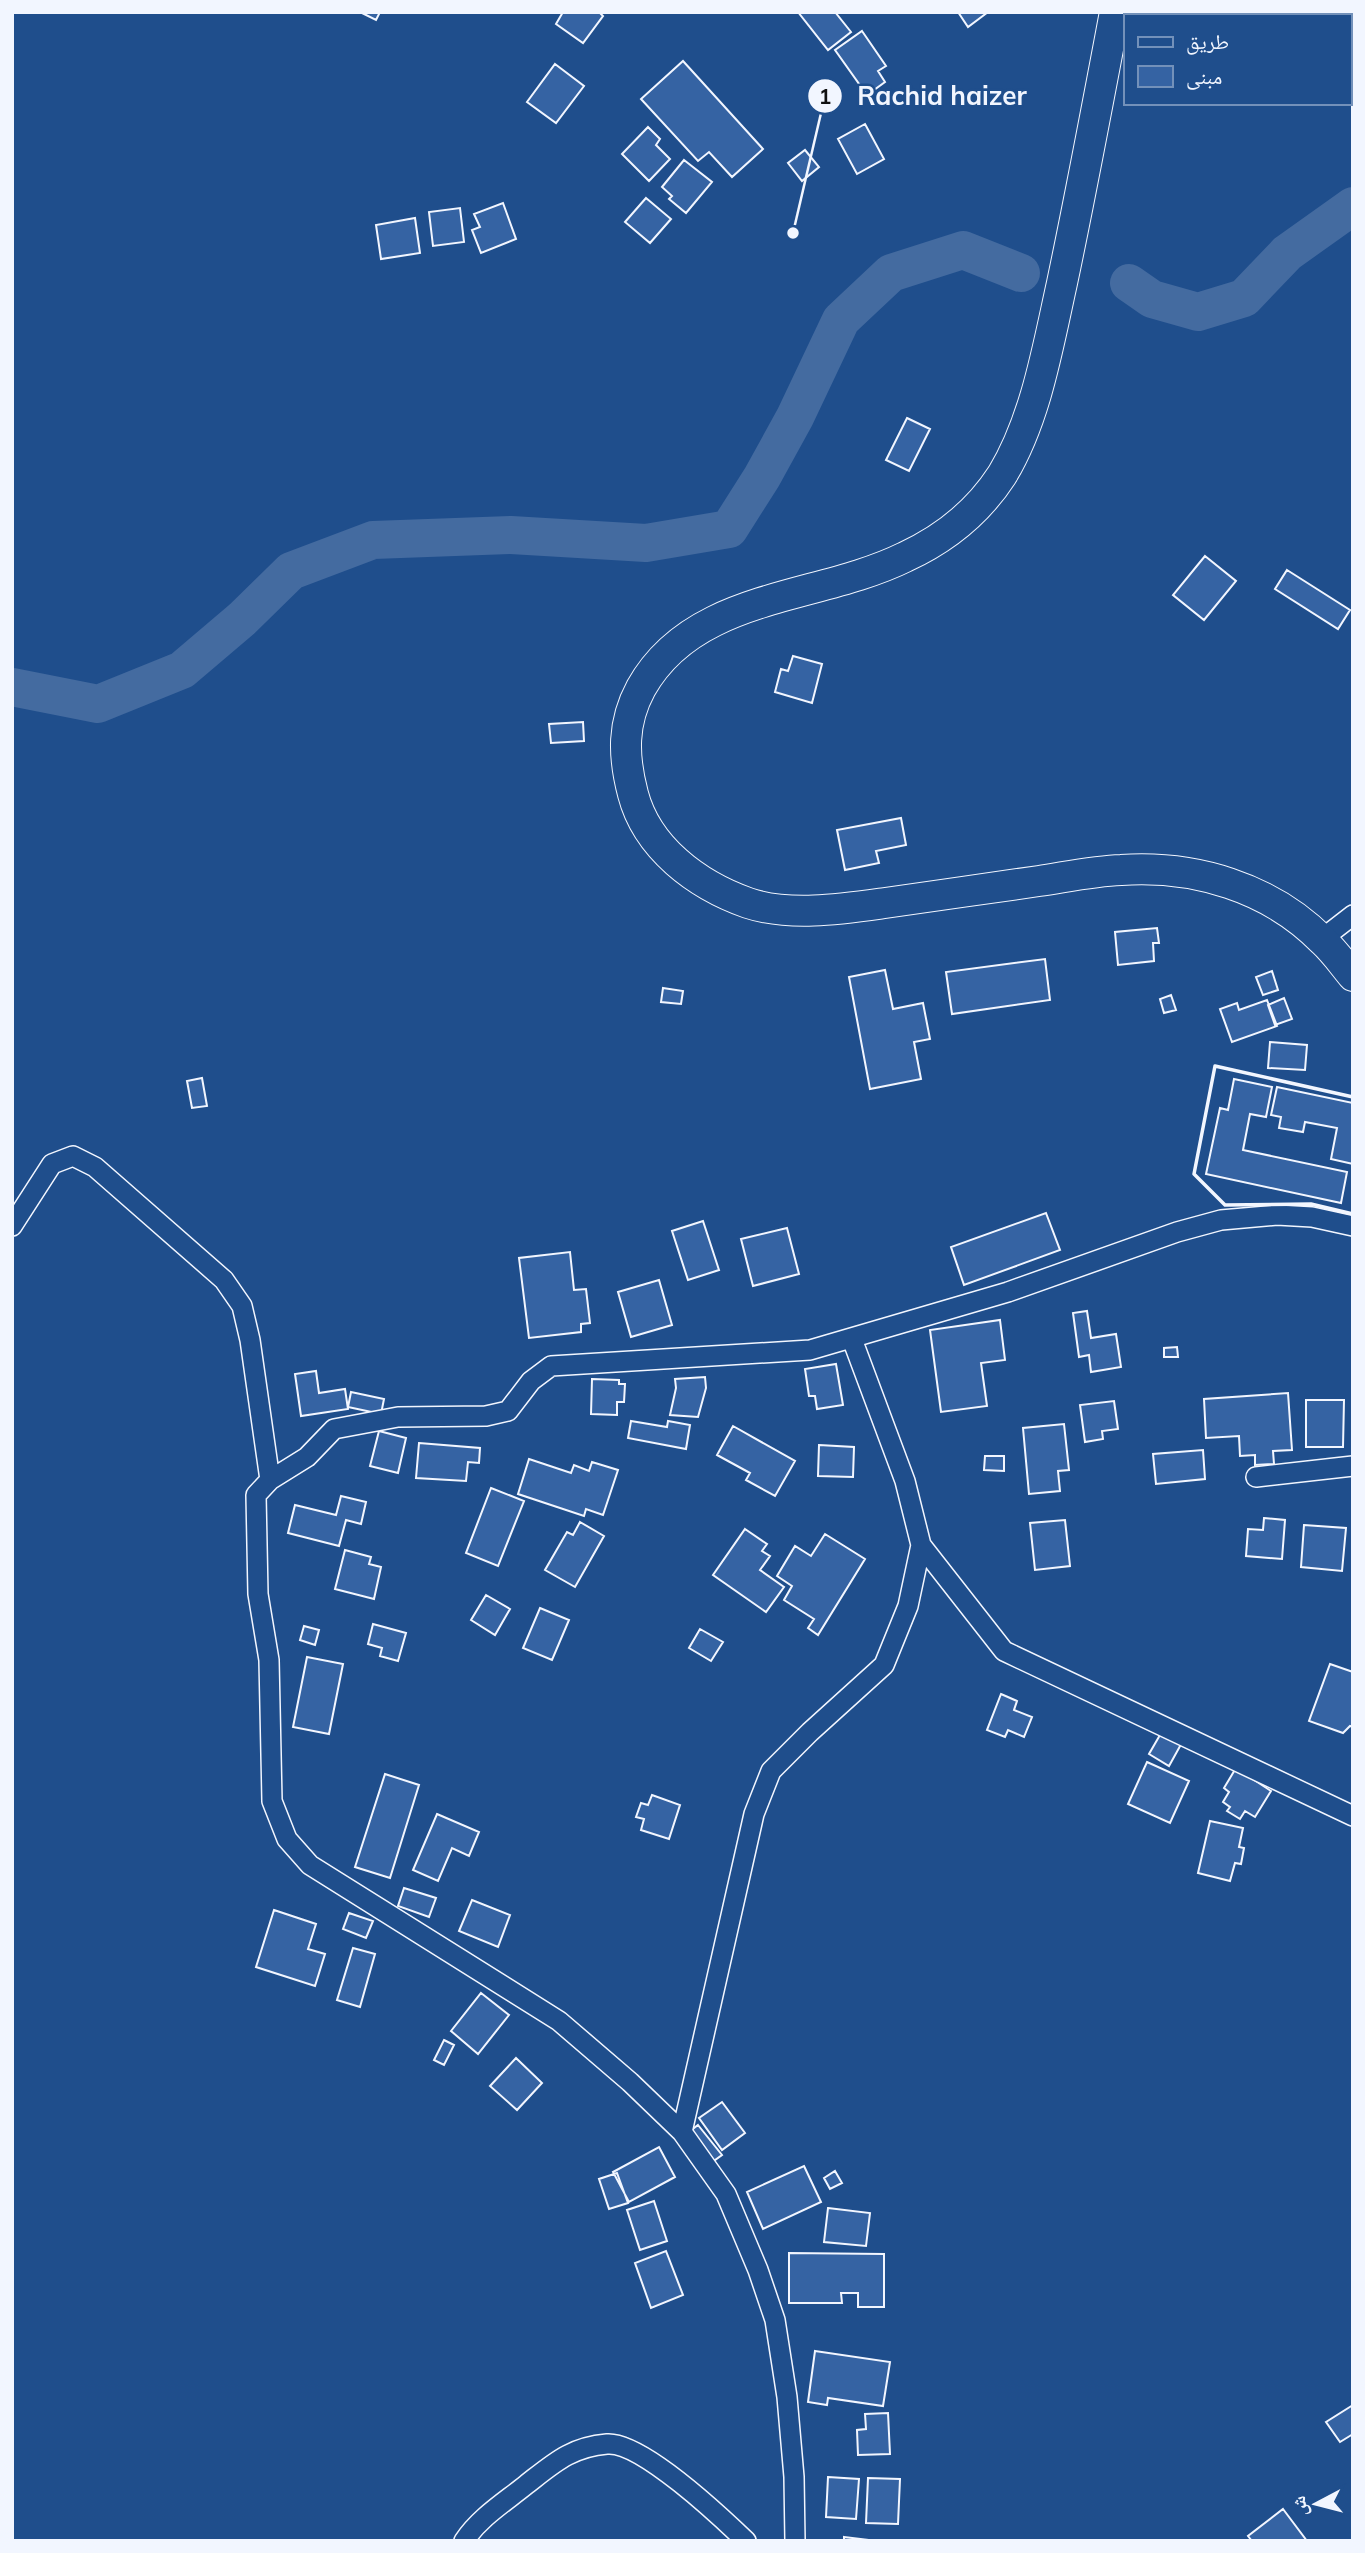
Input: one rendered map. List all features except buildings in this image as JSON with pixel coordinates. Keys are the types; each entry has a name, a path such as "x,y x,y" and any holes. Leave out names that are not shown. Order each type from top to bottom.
{"main road":[{"path":"1115,12 1085,172 1043,369 1015,448 1001,475 982,501 960,524 921,550 842,581 734,612 696,629 669,650 648,675 634,701 626,730 624,755 629,780 638,814 656,842 684,869 717,891 755,905 793,910 862,906 1118,870 1162,869 1190,872 1221,880 1283,909 1322,939 1353,976"}],"street":[{"path":"1322,939 1353,915"},
{"path":"12,1226 52,1164 73,1156 95,1167 224,1280 242,1306 250,1340 270,1480"},
{"path":"795,2541 794,2477 787,2397 775,2320 758,2270 726,2194 682,2132 630,2082 559,2021 310,1865 287,1839 272,1801 269,1660 258,1594 257,1495 270,1480 307,1457 334,1429 398,1417 486,1416 508,1410 531,1381 551,1366 810,1350 1008,1292 1177,1232 1221,1220 1277,1215 1312,1217 1353,1226"},
{"path":"852,1339 905,1481 921,1545 1004,1651 1353,1816"},
{"path":"1256,1478 1353,1466"},
{"path":"682,2132 754,1814 771,1772 810,1732 884,1665 908,1606 921,1545"},
{"path":"464,2541 475,2525 567,2454 610,2443 640,2455 681,2483 746,2541"}],"waterway":[{"path":"1129,283 1152,299 1198,312 1244,298 1287,253 1353,206"},
{"path":"12,687 98,704 182,670 242,619 291,571 373,540 511,535 646,543 729,529 795,417 841,320 891,273 963,250 1021,273"}],"wall":[{"path":"1353,1097 1215,1066 1194,1174 1225,1205 1311,1204 1353,1214"}],"place":[{"name":"Rachid haizer","path":"793,233"}]}
